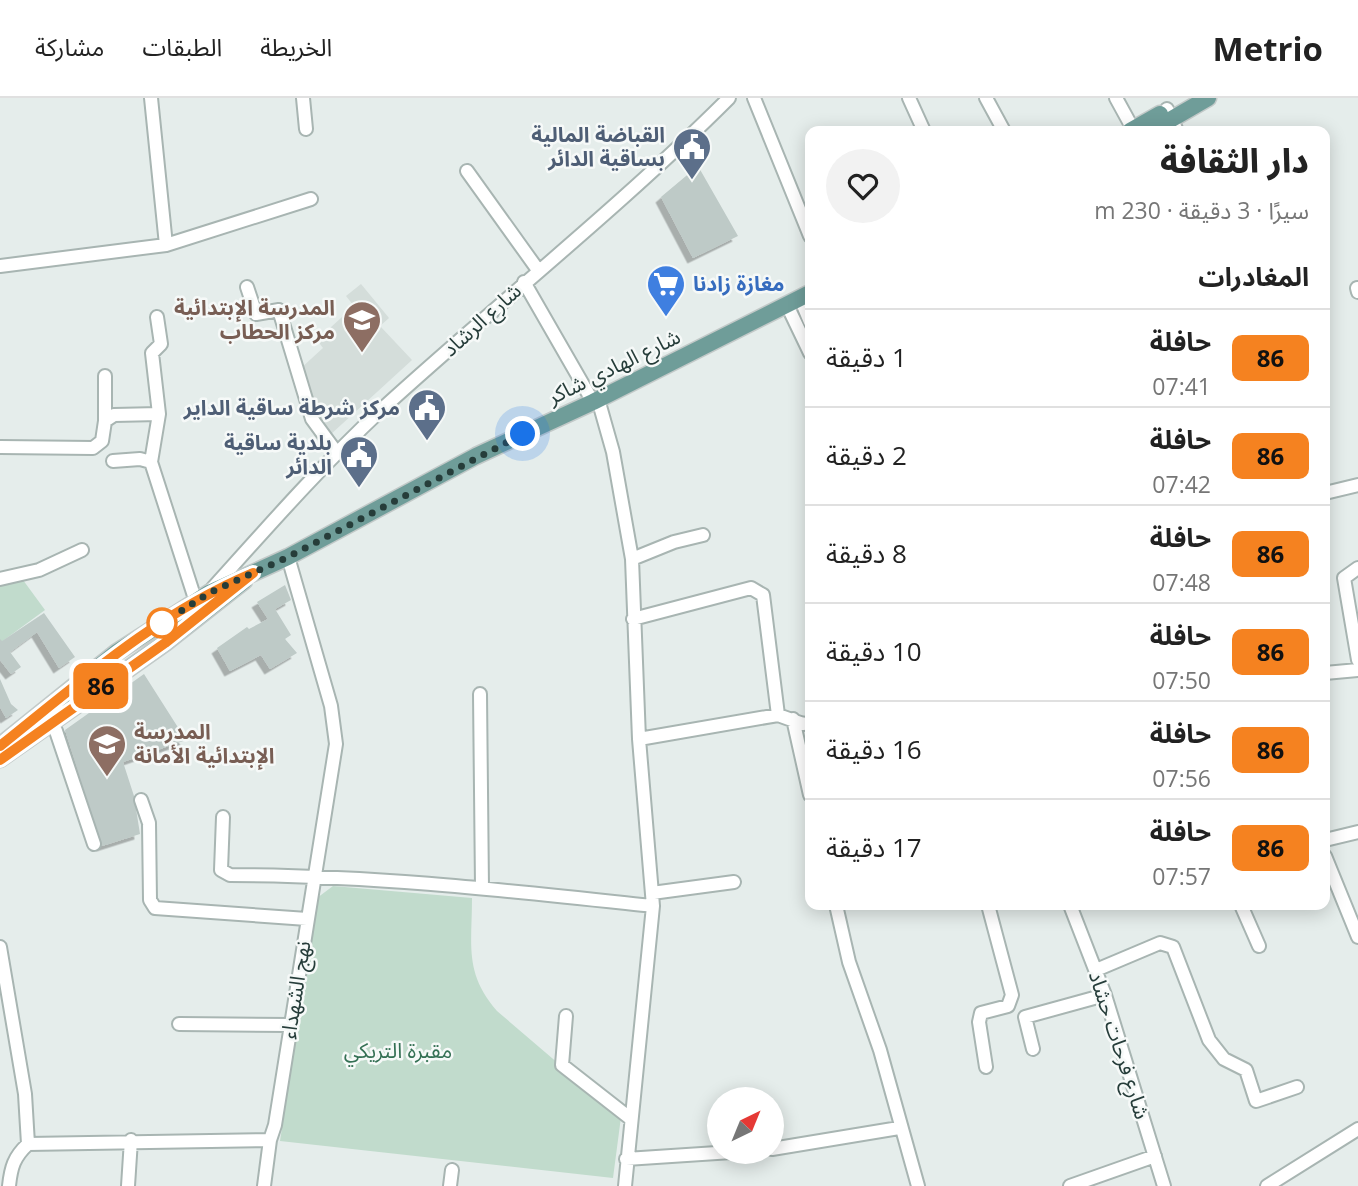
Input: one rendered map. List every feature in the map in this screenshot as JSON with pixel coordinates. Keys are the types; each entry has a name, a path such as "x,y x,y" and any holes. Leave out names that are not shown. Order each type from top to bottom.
{"main road":[{"path":"1172,120 1186,98"},
{"path":"1148,126 1172,120 1208,98"},
{"name":"شارع الهادي شاكر","path":"204,601 475,456 595,401 799,299"},
{"path":"1,749 49,722 165,643 204,601"},
{"path":"1,749 117,652 204,601"}],"street":[{"path":"151,98 166,245"},
{"path":"303,98 306,128"},
{"name":"شارع الرشاد","path":"204,601 245,552 337,453 524,282 618,202 729,98"},
{"path":"754,98 805,224"},
{"path":"909,98 922,126"},
{"path":"986,98 1001,126"},
{"path":"1116,98 1130,126"},
{"path":"467,171 538,270"},
{"path":"0,266 57,261 166,245 310,198"},
{"path":"524,282 595,401 613,452 632,559 639,739 652,900 625,1186"},
{"path":"247,287 257,314 279,310 312,419 337,453"},
{"path":"799,299 805,328"},
{"path":"157,317 161,344 152,353 159,414 151,462 204,601"},
{"path":"0,447 93,449 103,441 105,376"},
{"path":"105,421 114,415 159,414"},
{"path":"113,461 141,459 151,462"},
{"path":"1330,492 1358,485"},
{"path":"632,559 674,542 703,536"},
{"path":"0,579 39,570 82,550"},
{"name":"شارع الرشاد","path":"228,589 245,552"},
{"name":"نهج الشهداء","path":"264,1186 336,744 335,724 288,557"},
{"path":"1358,568 1344,578 1358,660"},
{"path":"633,619 751,588 764,595 778,715"},
{"path":"1330,673 1358,670"},
{"path":"480,694 482,887"},
{"path":"639,739 778,715 805,722"},
{"path":"793,719 805,773"},
{"path":"49,722 56,731 94,844"},
{"path":"141,800 149,823 150,900 155,908 307,919"},
{"path":"223,817 221,870 225,873 313,875 652,900 734,882"},
{"path":"1330,839 1358,832"},
{"path":"1330,868 1358,937"},
{"path":"837,910 849,962 880,1049 899,1128 918,1186"},
{"path":"986,1067 979,1022 981,1013 1008,1006 1012,995 989,910"},
{"name":"شارع فرحات حشاد","path":"1072,910 1105,995 1164,1186"},
{"path":"1243,910 1259,946"},
{"path":"1096,970 1160,943 1173,947 1209,1040 1224,1059 1246,1070 1256,1101 1297,1087"},
{"path":"0,947 25,1094 28,1144"},
{"path":"1032,1049 1025,1017 1105,995"},
{"path":"566,1016 562,1065 631,1119"},
{"path":"179,1024 291,1024"},
{"path":"784,1147 899,1128"},
{"path":"1267,1186 1358,1129"},
{"path":"128,1186 131,1140"},
{"path":"9,1186 10,1169 16,1155 28,1144 131,1140 270,1140"},
{"path":"626,1158 707,1153"},
{"path":"1070,1186 1154,1156"},
{"path":"450,1186 452,1170"}],"shaded area":[{"name":"المدرسة الإبتدائية مركز الحطاب","path":"361,284 389,318 380,326 412,360 330,435 320,425 300,369 323,348 317,340 354,306 346,296"}],"green space":[{"path":"23,580 45,610 0,643 0,584"},
{"name":"مقبرة التريكي","path":"333,886 472,898 472,958 479,984 486,997 497,1011 621,1117 613,1178 280,1141 317,898"}],"building":[{"path":"698,166 738,236 693,258 661,197"},
{"path":"285,585 291,600 275,609 291,635 285,639 297,653 270,669 261,655 230,671 217,648 247,627 249,629 268,619 257,602"},
{"path":"44,613 75,657 59,668 37,632 10,652 21,667 11,674 0,660 0,639 2,641"},
{"path":"144,674 186,740 123,762 134,796 140,834 102,846 65,730"},
{"path":"0,679 11,704 18,710 6,718 0,707"}],"bus line":[{"name":"86","path":"0,746 117,652 209,593 253,573 228,596 208,608 165,643 49,722 0,760"}],"place":[{"name":"القباضة المالية بساقية الدائر","path":"692,181"},
{"name":"مغازة زادنا","path":"666,318"},
{"name":"المدرسة الإبتدائية مركز الحطاب","path":"362,354"},
{"name":"مركز شرطة ساقية الداير","path":"427,442"},
{"name":"بلدية ساقية الدائر","path":"359,489"},
{"name":"المدرسة الإبتدائية الأمانة","path":"107,778"}],"route":[{"path":"162,623 156,627 209,593 288,557 475,456 523,434"}]}
